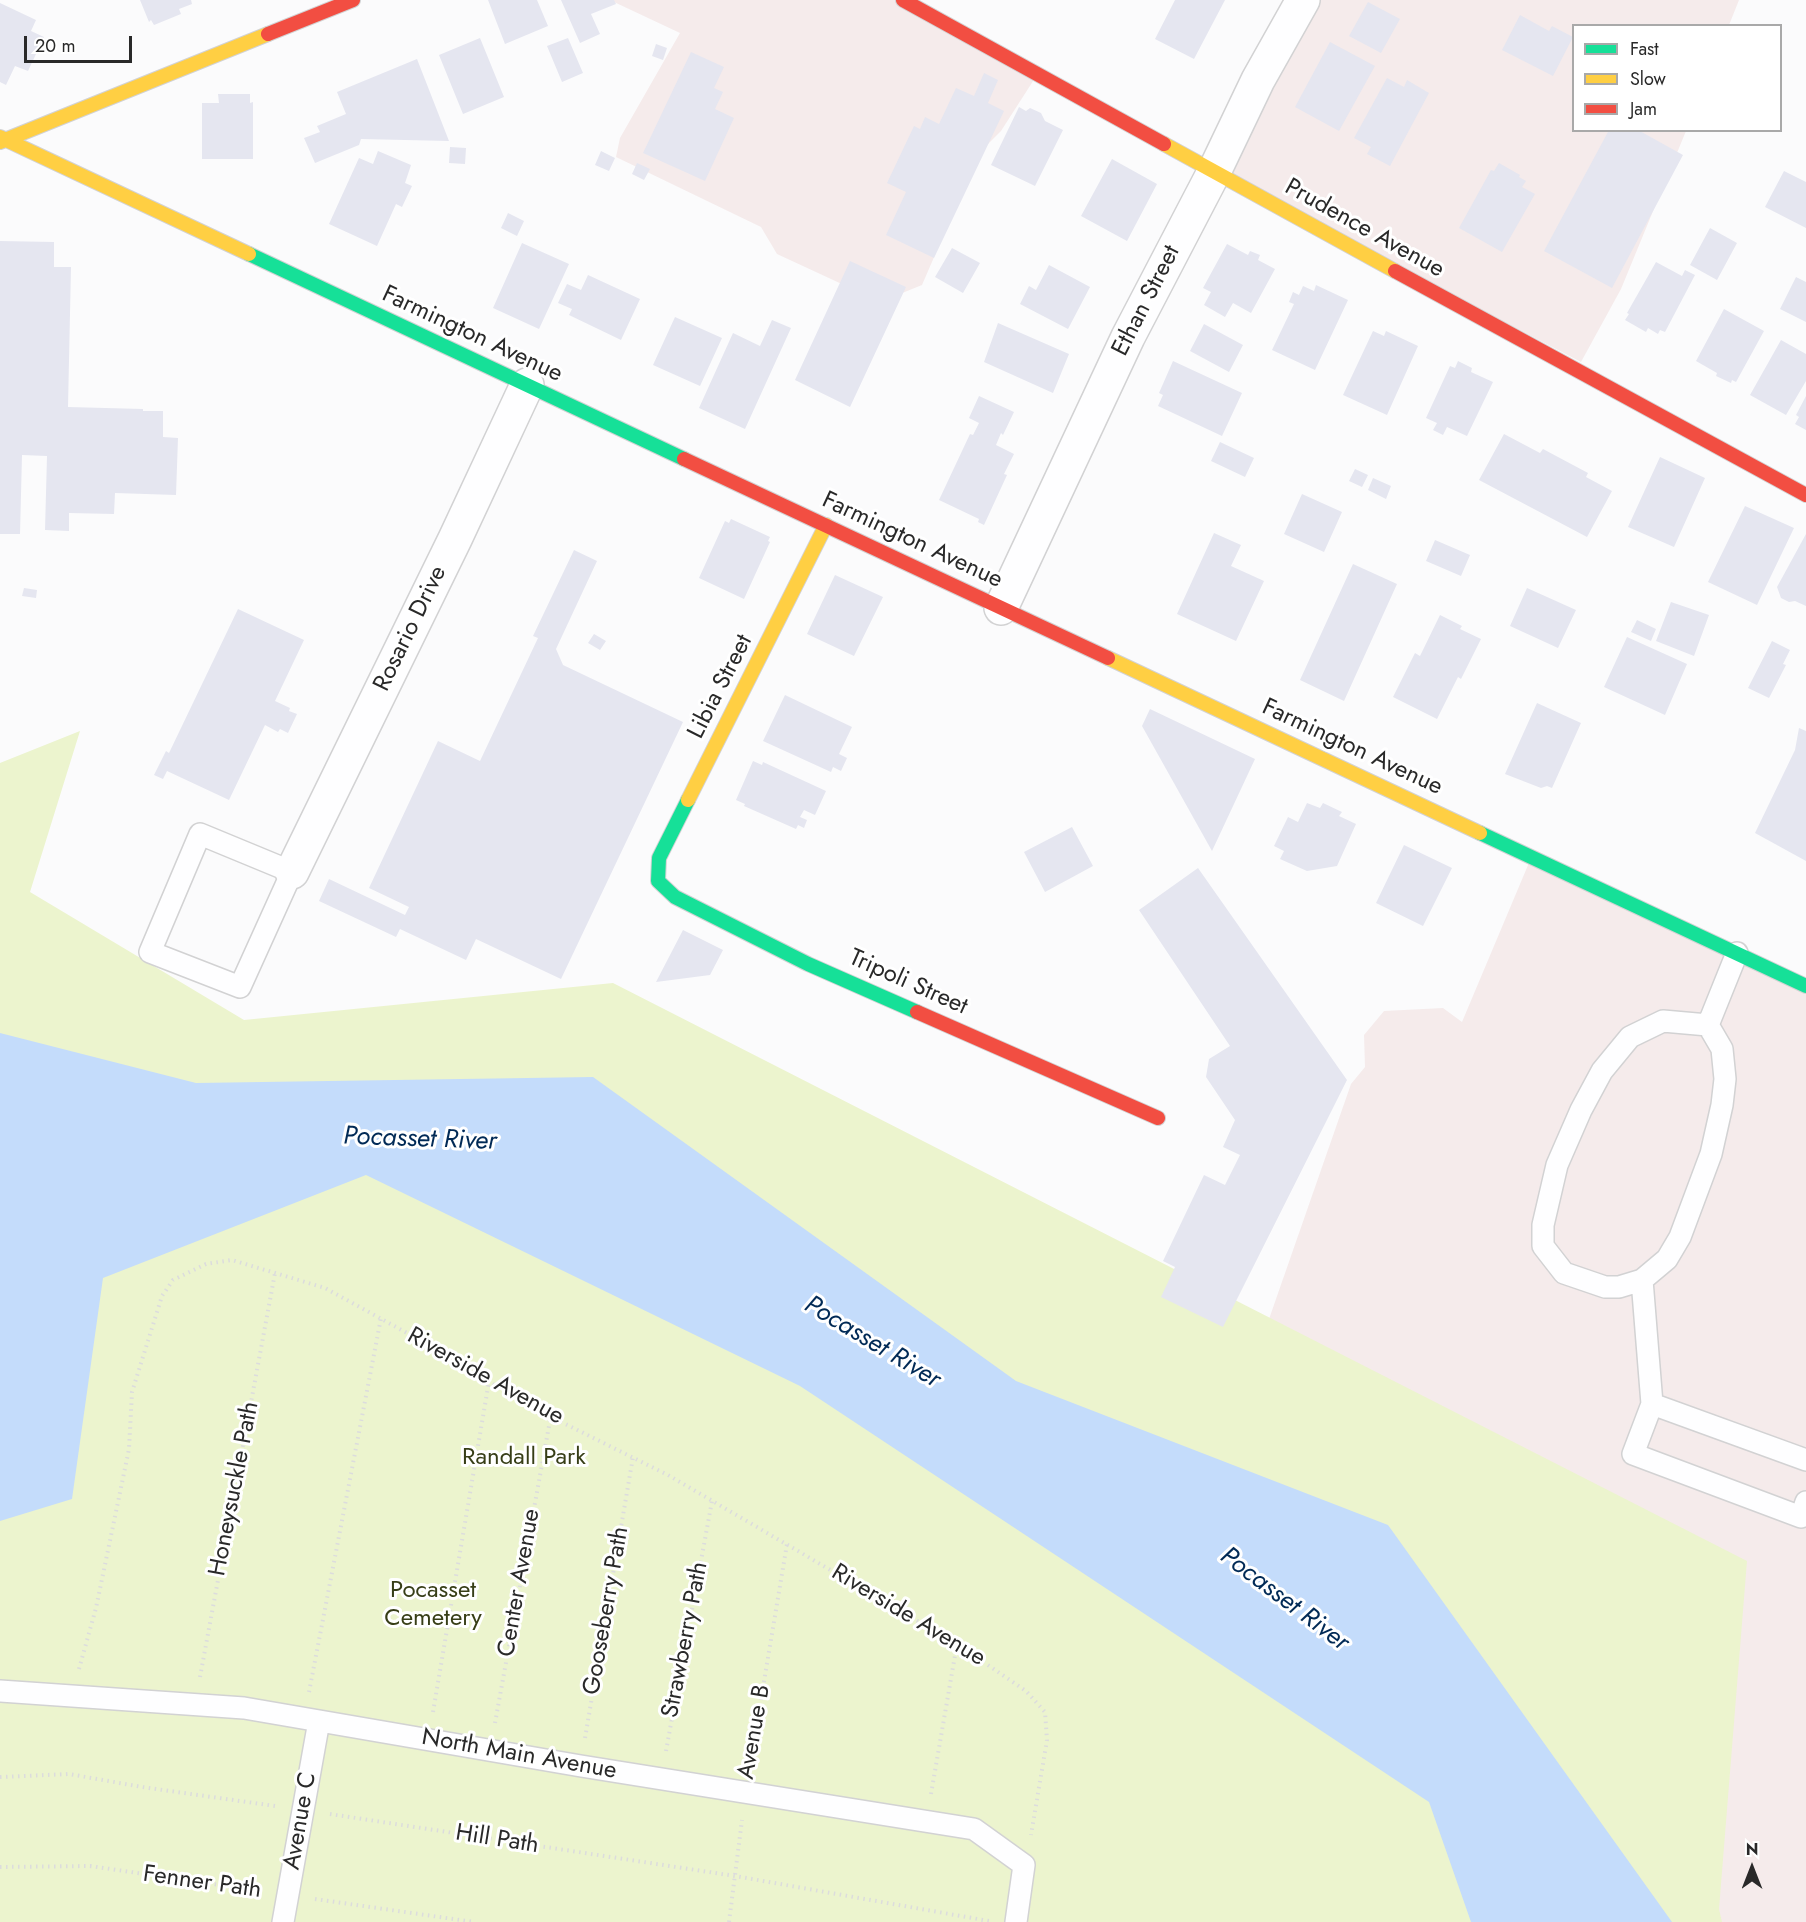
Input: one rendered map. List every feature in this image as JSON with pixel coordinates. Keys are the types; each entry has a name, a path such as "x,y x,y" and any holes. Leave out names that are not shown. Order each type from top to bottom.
{"street":[{"path":"2,140 353,0"},
{"name":"Prudence Avenue","path":"903,0 1806,495"},
{"name":"Ethan Street","path":"1001,608 1128,337 1214,172 1258,81 1303,0"},
{"name":"Farmington Avenue","path":"2,140 1806,986"},
{"name":"Rosario Drive","path":"292,872 455,539 527,385"},
{"name":"Libia Street","path":"658,869 659,858 826,525"},
{"name":"Tripoli Street","path":"658,869 658,881 675,897 709,916 808,964 1158,1118"}],"lane":[{"path":"200,834 292,872 240,987 150,952 200,834"},
{"path":"1708,1025 1737,953"},
{"path":"1663,1021 1708,1025 1722,1049 1725,1079 1722,1105 1711,1154 1680,1237 1667,1259 1642,1280 1619,1287 1605,1287 1564,1273 1553,1262 1543,1246 1543,1225 1557,1165 1581,1110 1602,1071 1630,1037 1663,1021"},
{"path":"1642,1280 1652,1404 1633,1454 1801,1517 1806,1502"},
{"path":"1652,1404 1806,1460"},
{"name":"North Main Avenue","path":"0,1691 244,1708 581,1766 975,1829 1024,1865"},
{"name":"Avenue C","path":"284,1922 303,1810 311,1719"},
{"path":"1016,1922 1024,1865"}],"path":[{"name":"Riverside Avenue","path":"71,1696 96,1608 129,1449 132,1392 162,1296 173,1280 206,1264 232,1260 325,1288 381,1318 531,1407 668,1475 957,1644 1026,1690 1045,1712 1047,1740 1036,1814 1024,1865"},
{"name":"Honeysuckle Path","path":"195,1704 275,1273"},
{"path":"311,1719 381,1318"},
{"path":"429,1740 489,1382"},
{"name":"Center Avenue","path":"490,1750 551,1415"},
{"name":"Gooseberry Path","path":"581,1766 633,1457"},
{"name":"Strawberry Path","path":"660,1778 712,1501"},
{"name":"Avenue B","path":"729,1922 745,1792 787,1544"},
{"path":"926,1822 957,1644"},
{"name":"Hill Path","path":"0,1777 69,1774 735,1876 992,1922"},
{"name":"Fenner Path","path":"0,1867 90,1866 474,1922"}],"shaded area":[{"path":"613,0 911,0 1035,78 1001,131 979,153 922,285 885,300 872,298 777,254 761,227 616,157 620,138 680,33"},
{"path":"1303,0 1739,0 1729,24 1572,24 1572,132 1686,132 1621,289 1581,362 1229,178"},
{"path":"1531,858 1806,981 1806,1922 1673,1922 1261,1342 1351,1084 1365,1067 1364,1035 1384,1011 1443,1008 1462,1022"}],"green space":[{"name":"Randall Park","path":"80,731 30,892 244,1020 613,983 1747,1561 1719,1909 1722,1922 0,1922 0,763"}],"water":[{"name":"Pocasset River","path":"0,1033 196,1083 593,1077 1016,1381 1388,1525 1672,1922 1471,1922 1429,1802 800,1386 366,1175 103,1278 72,1499 0,1521"}],"building":[{"path":"140,0 191,0 192,4 179,9 181,14 154,25 151,20 149,22"},
{"path":"488,0 537,0 548,26 505,44"},
{"path":"561,0 614,0 616,4 591,14 600,34 580,43"},
{"path":"1175,0 1225,0 1194,59 1155,39"},
{"path":"1368,2 1400,19 1381,53 1349,36"},
{"path":"0,3 36,20 31,31 44,37 28,71 15,66 6,85 0,82"},
{"path":"1520,15 1549,31 1552,26 1572,36 1553,76 1502,50"},
{"path":"480,38 504,97 463,114 439,55"},
{"path":"568,38 583,73 562,82 547,46"},
{"path":"1330,42 1375,66 1339,131 1295,107"},
{"path":"656,44 667,48 663,60 652,56"},
{"path":"691,52 724,67 714,88 723,92 715,109 734,118 705,181 643,153"},
{"path":"417,59 449,141 361,139 359,145 315,163 304,138 320,132 317,126 346,114 337,92"},
{"path":"984,73 998,80 988,103 1004,111 934,258 886,235 906,192 887,183 914,126 920,129 925,117 939,124 956,88 974,96"},
{"path":"1387,78 1404,87 1407,80 1429,93 1390,166 1367,154 1371,147 1354,138"},
{"path":"218,94 250,94 250,103 253,102 253,159 202,159 202,103 219,103"},
{"path":"1019,107 1026,111 1030,108 1041,113 1045,121 1063,130 1035,186 991,165"},
{"path":"1608,132 1642,132 1683,155 1612,288 1544,251"},
{"path":"450,147 466,148 465,164 449,163"},
{"path":"378,151 411,165 405,183 412,186 402,207 396,204 377,246 329,224 359,158 373,164"},
{"path":"601,151 615,158 609,171 595,165"},
{"path":"1112,159 1157,184 1127,241 1081,216"},
{"path":"637,163 650,169 644,180 632,174"},
{"path":"1499,163 1520,175 1519,177 1526,181 1522,187 1535,194 1502,252 1459,228 1491,170 1494,171"},
{"path":"1784,171 1806,182 1806,228 1765,207"},
{"path":"508,213 524,221 517,236 501,228"},
{"path":"1710,228 1737,243 1717,280 1690,265"},
{"path":"0,241 54,242 54,267 71,267 68,407 163,411 163,437 178,438 176,495 115,493 114,514 69,513 69,531 45,530 47,456 22,455 20,534 0,534"},
{"path":"522,243 569,264 539,329 493,308"},
{"path":"1227,244 1248,255 1250,251 1260,255 1258,260 1275,269 1251,313 1233,303 1225,317 1204,305 1211,292 1203,288"},
{"path":"952,248 980,263 963,293 935,277"},
{"path":"850,261 906,287 850,407 795,380"},
{"path":"1656,262 1682,276 1685,270 1695,275 1665,332 1660,330 1658,334 1648,328 1646,332 1625,320"},
{"path":"1049,265 1090,287 1068,329 1020,304 1029,286 1036,290"},
{"path":"588,275 640,299 621,340 569,315 572,309 558,303 567,284 581,290"},
{"path":"1796,277 1806,282 1806,322 1780,309"},
{"path":"1316,285 1348,300 1315,370 1272,350 1294,304 1289,302 1293,292 1299,295 1303,286 1314,291"},
{"path":"1724,309 1764,331 1736,382 1732,380 1731,383 1716,376 1717,373 1696,361"},
{"path":"675,317 722,338 700,386 653,365"},
{"path":"772,320 791,328 745,429 699,408 733,333 760,346"},
{"path":"998,323 1069,354 1053,393 984,362"},
{"path":"1204,324 1243,345 1229,372 1190,351"},
{"path":"1373,331 1384,336 1386,331 1418,346 1387,415 1343,395"},
{"path":"1781,340 1806,354 1806,381 1786,415 1750,395"},
{"path":"1173,361 1242,393 1222,436 1158,406 1163,395 1159,393"},
{"path":"1458,361 1472,368 1471,372 1493,382 1467,436 1447,427 1443,435 1433,430 1437,423 1426,418 1450,366 1455,368"},
{"path":"979,396 1014,412 996,445 1014,454 984,525 978,522 979,519 939,500 970,434 973,435 979,423 969,418"},
{"path":"1806,396 1806,430 1795,424 1799,417 1796,415"},
{"path":"1504,434 1540,453 1543,449 1588,473 1586,477 1612,491 1587,537 1479,480"},
{"path":"1220,442 1254,458 1245,477 1211,461"},
{"path":"1660,457 1705,478 1674,547 1628,527"},
{"path":"1355,469 1368,475 1362,487 1349,481"},
{"path":"1373,478 1391,486 1386,499 1368,490"},
{"path":"1302,494 1342,512 1324,552 1284,534"},
{"path":"1745,506 1794,528 1757,605 1708,582"},
{"path":"731,519 770,537 768,541 770,542 744,599 699,578 725,521 729,523"},
{"path":"1214,533 1241,545 1231,566 1264,581 1236,641 1177,614"},
{"path":"1806,534 1806,606 1781,598 1777,587"},
{"path":"1435,540 1470,555 1461,576 1426,561"},
{"path":"574,550 597,561 556,649 563,665 683,722 561,979 476,939 466,960 400,929 396,937 319,901 329,879 405,915 409,907 369,888 438,741 480,761 538,638 533,636"},
{"path":"1353,564 1397,584 1344,701 1300,680"},
{"path":"835,575 883,597 854,656 807,634"},
{"path":"24,588 37,590 36,598 22,596"},
{"path":"1527,588 1576,610 1558,648 1510,626"},
{"path":"1671,602 1709,615 1694,656 1656,641"},
{"path":"238,609 304,640 275,701 297,714 288,733 280,729 278,732 265,725 229,800 167,771 163,779 154,775 166,751 169,753"},
{"path":"1440,615 1462,626 1460,629 1481,639 1461,679 1458,677 1437,719 1393,697 1415,653 1420,656"},
{"path":"1637,620 1656,629 1651,641 1631,632"},
{"path":"594,634 606,641 600,650 588,643"},
{"path":"1627,637 1687,664 1665,715 1604,687"},
{"path":"1772,641 1790,650 1783,664 1786,665 1769,698 1748,688"},
{"path":"785,695 852,727 839,754 847,758 841,771 833,767 831,772 763,741"},
{"path":"1537,703 1581,723 1552,788 1547,786 1541,788 1505,774"},
{"path":"1150,709 1255,759 1212,851 1142,726"},
{"path":"1799,728 1806,731 1806,861 1755,833 1795,750"},
{"path":"753,761 762,765 763,762 826,791 815,815 804,810 800,817 807,820 804,828 798,825 796,829 744,806 745,804 736,800"},
{"path":"1307,803 1320,808 1323,803 1342,812 1339,816 1356,824 1337,866 1307,871 1280,859 1284,851 1274,846 1288,817 1298,822"},
{"path":"1072,827 1093,866 1045,892 1024,852"},
{"path":"1404,845 1452,868 1423,926 1376,903"},
{"path":"1198,868 1347,1080 1223,1327 1161,1297 1175,1267 1163,1261 1204,1175 1225,1185 1240,1155 1223,1147 1235,1120 1206,1077 1209,1059 1230,1046 1139,910"},
{"path":"683,930 723,950 710,975 656,982"}],"traffic: fast":[{"path":"249,254 684,459"},
{"path":"688,800 659,858 658,881 675,897 808,964 917,1012"},
{"path":"1480,833 1806,986"}],"traffic: slow":[{"path":"0,142 268,34"},
{"path":"0,137 249,254"},
{"path":"1164,144 1395,271"},
{"path":"688,800 826,525"},
{"path":"1108,658 1480,833"}],"traffic: jam":[{"path":"268,34 353,0"},
{"path":"903,0 1164,144"},
{"path":"1395,271 1806,495"},
{"path":"684,459 1108,658"},
{"path":"917,1012 1158,1118"}],"park label":[{"name":"Pocasset Cemetery","path":"433,1605"}]}
